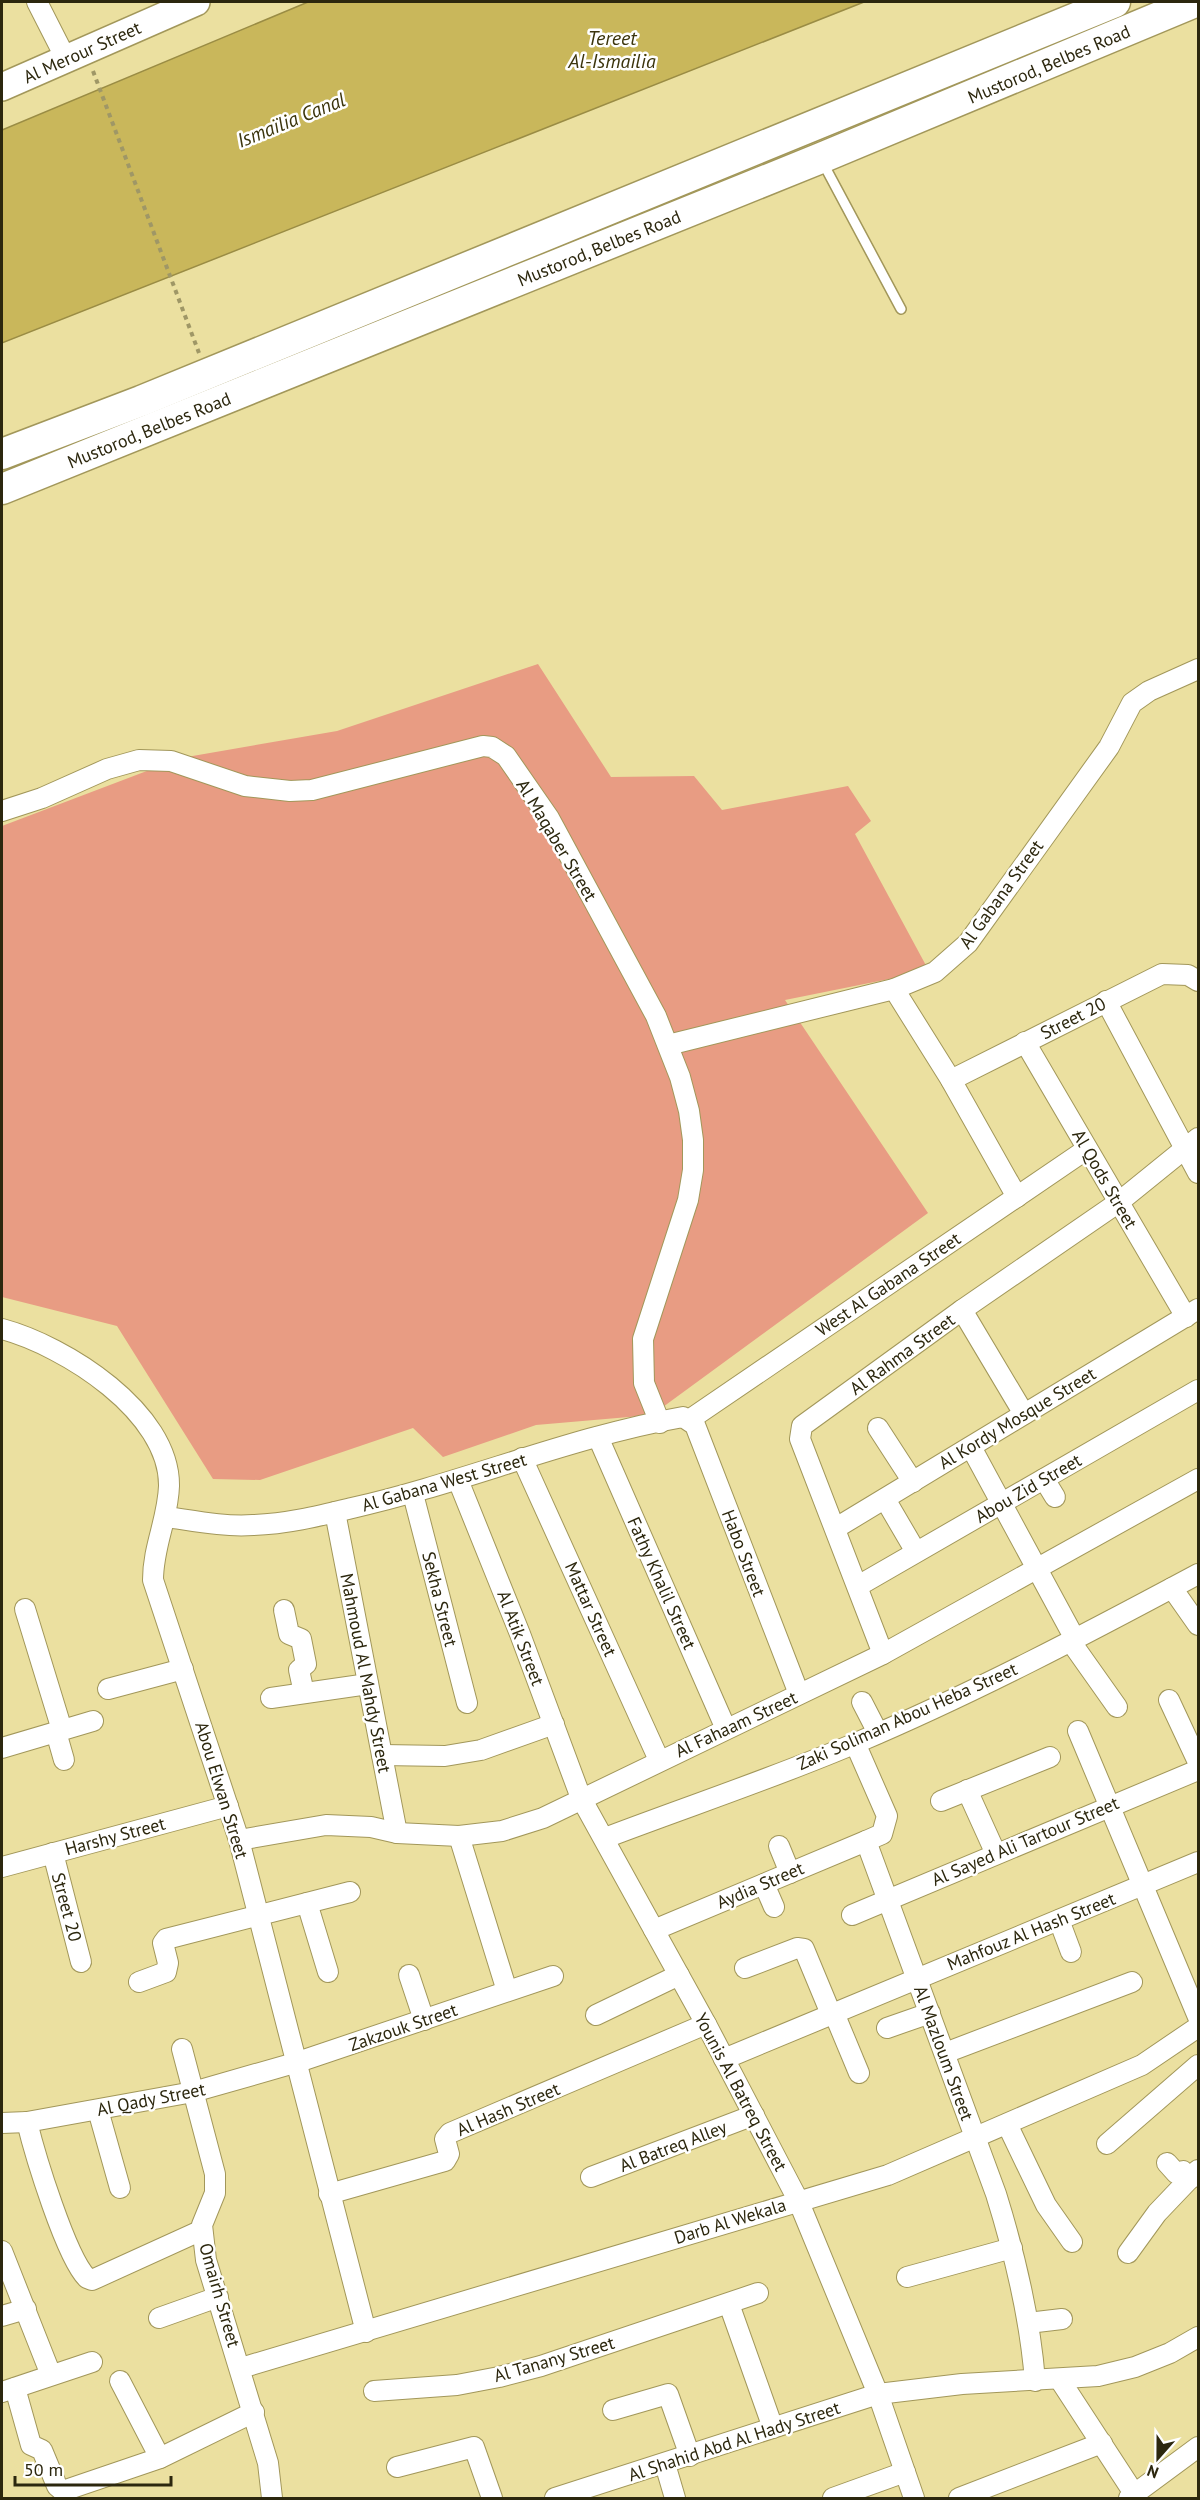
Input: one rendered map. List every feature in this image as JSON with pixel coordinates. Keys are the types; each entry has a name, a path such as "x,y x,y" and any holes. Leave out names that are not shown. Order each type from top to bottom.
{"main road":[{"name":"Al Merour Street","path":"2,87 196,2"},
{"name":"Mustorod, Belbes Road","path":"2,454 141,401 1115,2"},
{"name":"Mustorod, Belbes Road","path":"2,489 821,158 1195,2"}],"street":[{"path":"37,2 76,55"},
{"name":"Al Gabana Street","path":"668,1045 894,989 935,972 968,943 1109,747 1132,703 1149,691 1198,669"},
{"name":"Al Maqaber Street","path":"2,811 42,798 107,769 139,760 171,761 245,786 290,791 312,790 483,746 492,747 506,756 549,818 642,988 668,1045 688,1111 693,1140 693,1170 688,1200 643,1339 644,1383 660,1423"},
{"name":"Street 20","path":"951,1080 1162,974 1188,975 1198,981"},
{"path":"894,989 951,1080 1017,1197"},
{"path":"1106,1001 1191,1143 1198,1173"},
{"name":"Al Qods Street","path":"1025,1042 1119,1202 1192,1313"},
{"name":"Al Rahma Street","path":"883,1654 800,1439 802,1426 962,1310 1119,1202 1191,1143"},
{"name":"West Al Gabana Street","path":"686,1419 1088,1149"},
{"path":"962,1310 1024,1414"},
{"name":"Al Kordy Mosque Street","path":"836,1528 1192,1313"},
{"name":"Abou Elwan Street","path":"2,1329 68,1358 119,1394 143,1418 161,1449 169,1483 167,1517 158,1537 153,1558 153,1580 239,1840 366,2332"},
{"name":"Abou Zid Street","path":"858,1586 1198,1390"},
{"name":"Al Gabana West Street","path":"167,1517 209,1524 251,1526 293,1522 413,1494 522,1458 598,1437 686,1419"},
{"name":"Habo Street","path":"686,1419 695,1425 799,1694"},
{"path":"878,1428 913,1482"},
{"name":"Fathy Khalil Street","path":"598,1437 726,1729"},
{"path":"971,1447 1073,1640 1117,1707"},
{"name":"Mattar Street","path":"522,1458 659,1760"},
{"path":"1044,1479 1054,1497"},
{"name":"Al Fahaam Street","path":"239,1840 326,1826 371,1827 397,1833 459,1836 502,1831 543,1818 659,1760 883,1654 1038,1570 1198,1479"},
{"name":"Al Atik Street","path":"458,1480 581,1798"},
{"name":"Sekha Street","path":"413,1494 467,1703"},
{"path":"885,1498 916,1552"},
{"name":"Mahmoud Al Mahdy Street","path":"335,1512 397,1833"},
{"name":"Zaki Soliman Abou Heba Street","path":"605,1838 878,1733 1073,1640 1198,1574"},
{"path":"1172,1588 1198,1625"},
{"path":"25,1609 59,1731 64,1760"},
{"path":"284,1610 289,1634 301,1639 306,1664 299,1670 304,1693"},
{"path":"108,1689 183,1669"},
{"path":"271,1698 368,1684"},
{"path":"1169,1700 1198,1762"},
{"path":"862,1702 878,1733"},
{"path":"2,1748 93,1721"},
{"path":"382,1755 445,1756 481,1750 554,1724"},
{"path":"1078,1731 1198,2017"},
{"path":"855,1743 887,1816 882,1834 866,1841"},
{"path":"941,1801 1050,1757"},
{"name":"Al Sayed Ali Tartour Street","path":"852,1915 887,1898 1198,1770"},
{"path":"967,1790 996,1854"},
{"name":"Younis Al Batreq Street","path":"581,1798 706,2024 798,2200 878,2394 914,2499"},
{"name":"Harshy Street","path":"2,1867 228,1806"},
{"path":"459,1836 507,1991"},
{"name":"Aydia Street","path":"654,1930 866,1841"},
{"name":"Al Mazloum Street","path":"866,1841 945,2053 1012,2248 1028,2323 1035,2381"},
{"path":"778,1846 790,1873"},
{"name":"Street 20","path":"53,1853 81,1962"},
{"name":"Mahfouz Al Hash Street","path":"724,2059 1198,1863"},
{"path":"764,1884 774,1907"},
{"path":"139,1982 166,1972 168,1963 163,1943 166,1939 350,1892"},
{"path":"307,1903 328,1972"},
{"path":"1059,1920 1071,1952"},
{"path":"745,1968 797,1948 804,1949 859,2073"},
{"path":"409,1975 424,2020"},
{"path":"596,2015 679,1975"},
{"name":"Zakzouk Street","path":"298,2062 553,1976"},
{"path":"945,2053 1131,1982"},
{"path":"888,2028 930,2013"},
{"name":"Al Hash Street","path":"329,2194 445,2161 449,2154 446,2139 450,2133 706,2024"},
{"name":"Darb Al Wekala","path":"241,2368 888,2175 1142,2065 1198,2027"},
{"name":"Omairh Street","path":"182,2049 215,2174 215,2193 205,2213 202,2230 206,2260 254,2412 268,2463 272,2499"},
{"name":"Al Qady Street","path":"2,2123 27,2122 193,2092 298,2062"},
{"path":"1107,2144 1198,2065"},
{"path":"98,2110 120,2188"},
{"name":"Al Batreq Alley","path":"591,2177 754,2115"},
{"path":"27,2122 62,2230 87,2278 93,2280 202,2230"},
{"path":"1006,2124 1046,2205 1072,2242"},
{"path":"1128,2253 1157,2213 1194,2175 1182,2171 1176,2173 1167,2163"},
{"path":"907,2277 1012,2248"},
{"path":"2,2254 51,2375"},
{"name":"Al Tanany Street","path":"374,2391 457,2385 499,2377 758,2293"},
{"path":"159,2318 218,2297"},
{"path":"2,2316 24,2304"},
{"path":"729,2304 773,2428"},
{"path":"1028,2323 1062,2319"},
{"name":"Al Shahid Abd Al Hady Street","path":"555,2499 608,2491 665,2464 878,2394 962,2384 1098,2376 1135,2367 1170,2353 1198,2337"},
{"path":"92,2362 8,2390 31,2445 42,2450 60,2490 160,2458 254,2412"},
{"path":"1060,2380 1134,2498 1198,2447"},
{"path":"120,2381 160,2458"},
{"path":"613,2410 668,2394 690,2456"},
{"path":"959,2499 1102,2444"},
{"path":"397,2467 474,2447 492,2499"},
{"path":"665,2464 675,2499"},
{"path":"833,2499 904,2472"}],"lane":[{"path":"821,158 902,309"}],"path":[{"path":"76,55 105,105 192,337"}],"shaded area":[{"path":"538,664 611,777 694,776 722,810 848,786 871,821 855,834 929,971 785,1000 928,1213 652,1415 536,1425 443,1457 413,1428 260,1480 213,1479 117,1326 2,1297 2,826 181,758 337,731"}],"water":[{"path":"308,2 864,2 2,343 2,130"}],"water label":[{"name":"Tereet Al-Ismailia","path":"612,50"},
{"name":"Ismaïlia Canal","path":"291,120"}]}
